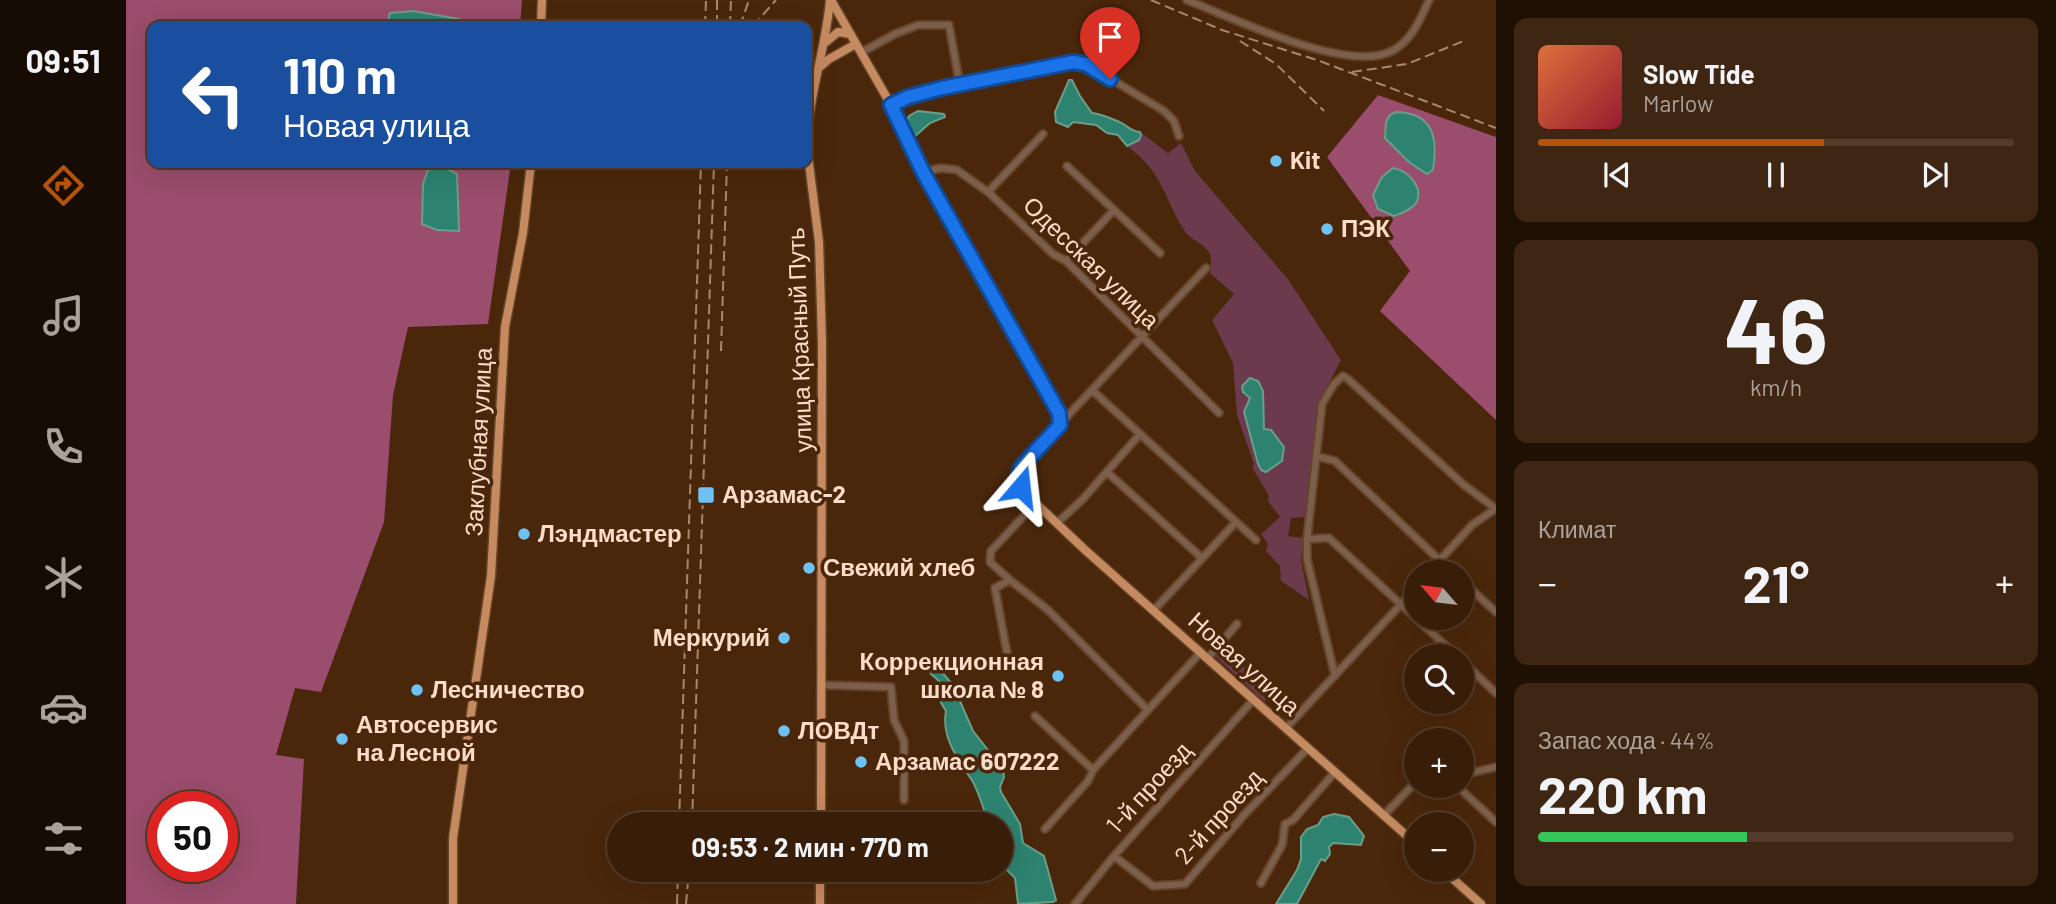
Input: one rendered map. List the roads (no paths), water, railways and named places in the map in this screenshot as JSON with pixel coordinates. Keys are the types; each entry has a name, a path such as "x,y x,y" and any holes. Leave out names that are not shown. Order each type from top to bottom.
{"main road":[{"path":"541,21 542,0"},
{"path":"830,0 891,105 923,172 1059,413 1061,423"},
{"path":"812,102 825,43 830,0"},
{"path":"825,43 838,32 850,34"},
{"path":"820,67 829,59 859,48"},
{"name":"Заклубная улица","path":"453,904 453,838 491,576 505,327 523,233 530,168"},
{"name":"улица Красный Путь","path":"810,168 821,283 821,812"},
{"name":"Новая улица","path":"1061,423 1028,458 1018,477 1021,487 1035,504 1404,834"},
{"path":"820,882 820,904"},
{"path":"1456,882 1481,904"}],"street":[{"path":"1188,0 1311,47 1366,56 1381,55 1394,50 1409,38 1420,22 1429,0"},
{"path":"859,48 918,24 949,25 960,86"},
{"path":"891,105 908,97 1073,62 1086,64 1164,111 1174,121 1179,136"},
{"path":"988,192 1043,134"},
{"path":"1067,166 1160,253"},
{"name":"Одесская улица","path":"923,172 941,168 957,170 988,192 1053,254 1066,261 1219,413"},
{"path":"1066,261 1113,211"},
{"path":"1061,423 1206,268"},
{"path":"1335,676 1307,559 1307,539 1322,404 1334,384 1343,376 1464,485 1496,509 1472,525 1441,560"},
{"path":"1092,390 1256,540"},
{"path":"1057,523 1140,434"},
{"path":"1316,456 1335,461 1439,560"},
{"path":"1107,472 1202,558"},
{"path":"1035,504 991,551 990,562 1048,610 1148,710"},
{"name":"Новая улица","path":"1154,610 1236,522"},
{"path":"1307,539 1329,538 1444,644"},
{"path":"1007,653 995,588 1010,580"},
{"path":"1474,592 1496,612"},
{"path":"1286,728 1404,602"},
{"path":"1045,830 1088,781 1093,770 1148,710 1237,624"},
{"path":"1474,672 1496,693"},
{"path":"821,685 891,687 894,720 904,741 904,800"},
{"name":"1-й проезд","path":"1075,904 1114,856 1254,699"},
{"path":"1035,716 1093,770"},
{"name":"2-й проезд","path":"1114,856 1153,886 1185,884 1244,815 1308,748"},
{"path":"1474,772 1496,766"},
{"path":"1261,883 1282,845 1285,824 1293,820 1335,772"},
{"path":"1384,815 1404,794"},
{"path":"1470,798 1496,822"}],"water":[{"path":"413,11 459,21 388,21 390,13"},
{"path":"1069,80 1072,80 1092,113 1113,119 1140,132 1139,140 1127,146 1118,135 1107,133 1096,125 1073,122 1068,127 1056,122 1055,112"},
{"path":"918,111 944,114 945,117 930,123 913,138 906,124 909,116"},
{"path":"1396,112 1419,117 1431,129 1435,148 1433,170 1427,174 1410,163 1385,138 1386,122 1390,115"},
{"path":"446,168 457,174 459,231 437,230 422,224 423,184 428,170"},
{"path":"1393,168 1412,179 1418,189 1417,201 1413,206 1394,216 1378,209 1373,195 1382,177"},
{"path":"1250,378 1258,381 1263,391 1264,429 1271,430 1284,447 1282,461 1266,472 1261,470 1258,464 1244,412 1250,398 1243,392 1242,386"},
{"path":"929,665 936,665 953,685 973,731 1003,769 1001,792 1013,812 984,812 975,787 952,749 946,731 946,711 941,703 940,682 931,674"},
{"path":"1013,812 1020,824 1023,843 1044,856 1056,900 1018,904"},
{"path":"1334,814 1349,817 1364,836 1361,845 1333,843 1329,847 1330,854 1325,861 1321,859 1297,904 1276,904 1297,870 1301,859 1301,837 1307,829 1318,825 1323,817"}],"railway":[{"path":"705,21 706,0"},
{"path":"717,0 717,21"},
{"path":"730,21 731,0"},
{"path":"742,21 749,0"},
{"path":"757,21 776,0"},
{"path":"1151,0 1222,30 1317,60 1496,128"},
{"path":"1352,72 1407,64 1466,40"},
{"path":"1240,41 1276,64 1324,111"},
{"path":"679,812 701,168"},
{"path":"692,812 714,168"},
{"path":"721,351 727,168"},
{"path":"677,904 678,882"},
{"path":"686,904 688,882"}],"place":[{"name":"Kit","path":"1276,161"},
{"name":"ПЭК","path":"1327,229"},
{"name":"Арзамас-2","path":"706,495"},
{"name":"Лэндмастер","path":"524,534"},
{"name":"Свежий хлеб","path":"809,568"},
{"name":"Меркурий","path":"784,638"},
{"name":"Коррекционная школа № 8","path":"1058,676"},
{"name":"Лесничество","path":"417,690"},
{"name":"ЛОВДт","path":"784,731"},
{"name":"Автосервис на Лесной","path":"342,739"},
{"name":"Арзамас 607222","path":"861,762"}]}
